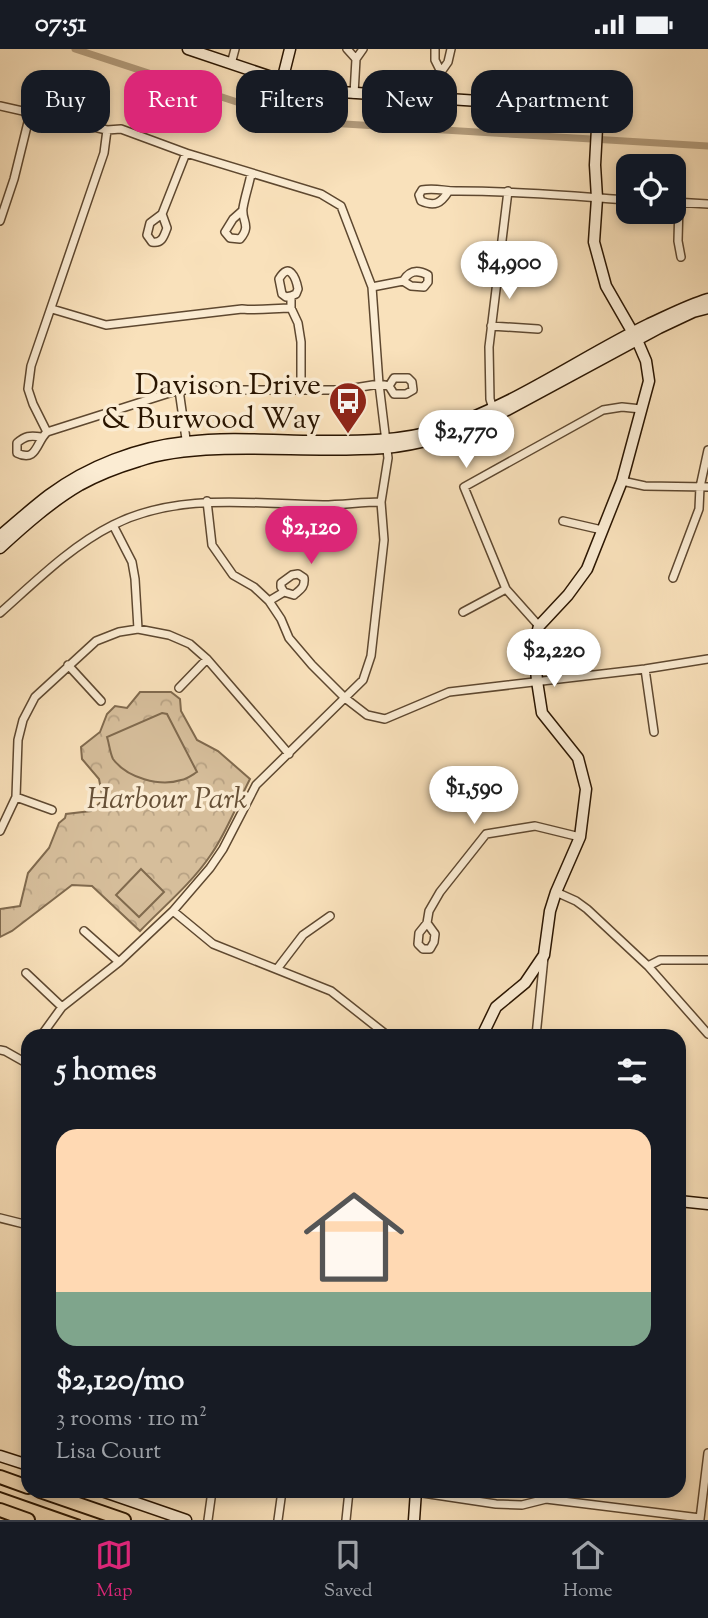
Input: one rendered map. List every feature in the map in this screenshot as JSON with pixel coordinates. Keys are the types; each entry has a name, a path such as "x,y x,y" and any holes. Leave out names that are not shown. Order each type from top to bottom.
{"highway":[{"path":"0,1477 21,1484"},
{"path":"60,1498 124,1520"},
{"path":"0,1510 28,1520"}],"street":[{"path":"188,49 248,70"},
{"path":"230,64 235,49"},
{"path":"285,70 290,49"},
{"path":"348,49 356,59"},
{"path":"354,94 356,59 363,49"},
{"path":"435,49 435,60 440,70"},
{"path":"442,70 448,62 451,49"},
{"path":"348,93 362,94"},
{"path":"457,99 589,108 597,114 594,241 606,286 635,336 646,362 649,381 622,481 587,569 568,595 539,626 534,645 542,713 578,758 586,789 580,837 550,911 537,1029"},
{"path":"0,106 21,112"},
{"path":"46,1029 62,1007 119,963 173,911 223,849 256,785 363,680 371,656 384,540 381,502 388,458 372,287 341,206 321,194 186,153 121,129 110,130"},
{"path":"0,221 25,133"},
{"path":"107,133 104,153 31,366 29,389 44,435 179,390 342,390 379,384 389,386"},
{"path":"162,214 186,153"},
{"path":"242,211 251,174"},
{"path":"448,191 508,191 616,199"},
{"path":"494,412 490,399 489,347 508,191"},
{"path":"686,203 708,204"},
{"path":"678,224 681,257"},
{"path":"372,287 403,281"},
{"path":"291,296 291,308 298,323 301,342 301,389"},
{"path":"1,543 49,495 85,473 142,450 247,440 386,444 494,412 695,303 708,299"},
{"path":"52,309 106,325 242,309 259,311 291,308"},
{"path":"635,336 693,311 708,308"},
{"path":"491,326 538,329"},
{"path":"179,390 187,446"},
{"path":"539,626 506,589 464,487 603,410 622,407 641,409"},
{"path":"673,577 699,509 708,450"},
{"path":"622,481 645,487 704,487"},
{"path":"0,613 83,543 113,525 151,511 207,501 326,505 381,502"},
{"path":"207,501 212,545 233,575 254,587 269,601 289,638 312,665 345,698 367,715 385,719 449,692 645,670 708,659"},
{"path":"563,520 602,530"},
{"path":"113,525 131,562 135,579 138,628"},
{"path":"463,611 506,589"},
{"path":"269,601 284,592"},
{"path":"0,831 16,797 18,740 23,720 35,697 96,641 119,632 138,628 169,635 190,644 207,659 289,754"},
{"path":"179,688 207,659"},
{"path":"68,665 102,701"},
{"path":"645,670 653,732"},
{"path":"16,797 52,810"},
{"path":"426,923 440,892 486,834 535,827 580,837"},
{"path":"556,892 587,909 648,967 708,1034"},
{"path":"173,911 213,944 331,991 379,1029"},
{"path":"277,969 303,935 330,916"},
{"path":"84,931 119,963"},
{"path":"485,1029 496,1007 525,983 544,955"},
{"path":"648,967 660,960 708,960"},
{"path":"26,973 62,1007"},
{"path":"0,1050 21,1058"},
{"path":"686,1202 708,1204"},
{"path":"0,1218 21,1223"},
{"path":"459,1498 522,1505 546,1499 700,1519 708,1453"},
{"path":"0,1456 21,1463"},
{"path":"122,1498 186,1520"},
{"path":"208,1520 211,1498"},
{"path":"278,1520 281,1498"},
{"path":"346,1520 348,1498"},
{"path":"414,1520 416,1498"}],"green space":[{"name":"Harbour Park","path":"140,692 171,692 180,699 181,711 197,740 218,751 250,779 221,838 194,876 140,931 92,886 72,885 12,931 0,937 0,909 20,906 28,873 49,848 59,823 66,814 91,811 103,800 99,779 82,759 81,747 100,732 107,714 115,706 127,708"},
{"path":"162,713 167,714 197,772 173,782 144,779 119,766 113,759 107,737"},
{"path":"141,869 164,892 139,917 116,895"}],"waterway":[{"path":"75,49 295,121 708,146"}],"tram line":[{"path":"0,1492 80,1520"}],"place":[{"name":"Davison Drive & Burwood Way","path":"348,435"}]}
